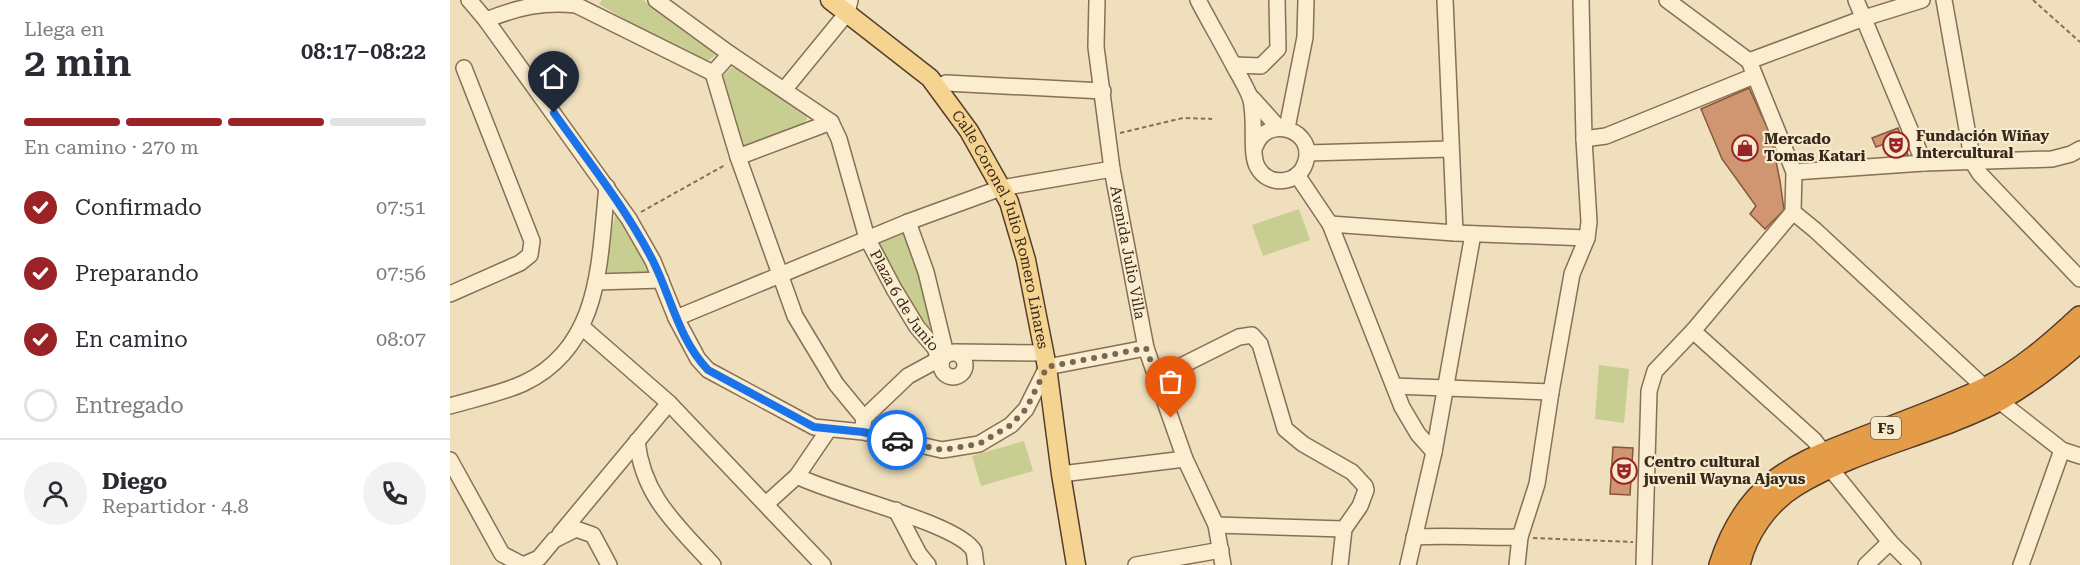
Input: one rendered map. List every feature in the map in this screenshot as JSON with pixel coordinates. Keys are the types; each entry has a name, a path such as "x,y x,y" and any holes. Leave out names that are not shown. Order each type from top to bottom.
{"highway":[{"name":"F5","path":"1992,394 2014,372 2080,317"},
{"name":"F5","path":"1739,565 1751,533 1769,507 1827,461 2039,375 2080,341"},
{"name":"F5","path":"1720,565 1737,523 1751,504 1777,479 1805,462 1827,461"}],"main road":[{"name":"Calle Coronel Julio Romero Linares","path":"830,0 848,7 930,78 969,131 1009,202 1026,260 1045,360 1074,561"}],"street":[{"path":"469,0 486,20 629,219 661,280 676,318 698,359 708,370 814,427 829,429 863,425 942,450 979,444 1011,425 1026,409 1045,360"},
{"path":"656,0 730,54 831,122"},
{"name":"Avenida Julio Villa","path":"1097,0 1096,47 1112,169 1146,348 1185,459 1216,525 1222,558"},
{"path":"1198,0 1250,96 1254,115 1254,161 1258,170 1264,176 1282,181 1297,175 1303,169 1307,153 1302,138 1296,132 1282,128 1269,130 1261,135 1255,147"},
{"path":"1234,65 1261,66 1278,49 1277,0"},
{"path":"1282,128 1305,37 1306,0"},
{"path":"1445,0 1455,233"},
{"path":"1517,565 1520,537 1537,484 1572,274 1587,238 1589,222 1584,139 1581,0"},
{"path":"1644,565 1651,382 1656,371 1693,331 1793,212 1794,172 1751,68 1667,0"},
{"path":"1856,0 1924,163"},
{"path":"1584,139 1606,136 1864,18 1922,0"},
{"path":"1944,0 1973,163 1980,174 2080,279"},
{"path":"486,20 513,9 554,2 576,5 713,73 738,158 795,316 863,425"},
{"path":"784,90 848,7"},
{"path":"713,73 730,54"},
{"path":"450,294 520,263 530,255 532,241 464,68"},
{"path":"937,87 946,83 1103,91"},
{"path":"1250,96 1282,128"},
{"path":"738,158 831,122"},
{"name":"Plaza 6 de Junio","path":"831,122 839,139 867,238 917,327 945,358"},
{"path":"1307,153 1450,149"},
{"path":"1794,172 1924,163 2052,159 2080,149"},
{"path":"676,318 867,238 1001,188 1112,169"},
{"path":"1297,175 1330,224 1402,407 1418,434 1434,452"},
{"path":"450,406 524,383 552,366 573,343 587,317 596,282 608,187"},
{"path":"1793,212 1824,237 1992,394 2062,450 2080,456"},
{"name":"Plaza 6 de Junio","path":"908,222 926,272 945,358"},
{"path":"1330,224 1473,234 1587,238"},
{"path":"1408,565 1434,452 1473,234"},
{"path":"596,282 661,280"},
{"path":"582,327 669,403 823,565"},
{"path":"1693,331 1814,440 1827,461 1890,542 1913,565"},
{"path":"1157,378 1239,337 1252,335 1260,344 1285,429 1303,444 1352,472 1365,486 1366,490 1360,506 1344,529 1340,565"},
{"path":"863,425 908,376 945,358 977,352 1045,360 1146,348"},
{"path":"945,358 943,372 950,377 958,376 977,352"},
{"path":"945,358 964,359 965,367"},
{"path":"1394,386 1551,392"},
{"path":"450,459 504,560 523,565 539,558 669,403"},
{"path":"766,504 797,476 829,429"},
{"path":"637,441 643,474 659,505 713,565"},
{"path":"2021,565 2062,450"},
{"path":"1061,474 1185,459"},
{"path":"797,476 812,484 896,510 940,528 962,540 974,551 976,565"},
{"path":"896,510 928,565"},
{"path":"1216,525 1344,529"},
{"path":"554,540 576,529 593,535 609,565"},
{"path":"1414,537 1443,535 1473,538 1520,537"},
{"path":"1866,565 1890,542"},
{"path":"1136,565 1222,558"}],"path":[{"path":"2033,0 2080,42"},
{"path":"1108,136 1183,118 1212,119"},
{"path":"629,219 738,158"},
{"path":"1520,537 1644,543"}],"green space":[{"path":"602,0 643,0 718,53 708,61 690,58 599,4"},
{"path":"731,68 740,68 804,111 807,118 803,126 742,147 721,85 723,76"},
{"path":"617,208 654,276 601,277"},
{"path":"1299,209 1310,240 1263,256 1252,225"},
{"path":"903,230 932,316 929,329 920,322 875,239"},
{"path":"1599,365 1629,369 1624,423 1595,419"},
{"path":"1024,441 1033,471 981,486 972,456"}],"building":[{"name":"Mercado Tomas Katari","path":"1749,88 1771,136 1784,210 1765,229 1750,214 1756,206 1722,159 1701,109"},
{"name":"Fundación Wiñay Intercultural","path":"1898,128 1909,158 1894,163 1887,143 1876,147 1872,138"},
{"path":"1613,447 1633,448 1630,495 1610,494"}],"way so far":[{"path":"897,440 942,450 979,444 1011,425 1026,409 1047,367 1146,348 1171,418"}],"place":[{"name":"Fundación Wiñay Intercultural","path":"1896,145"},
{"name":"Mercado Tomas Katari","path":"1745,148"},
{"name":"Centro cultural juvenil Wayna Ajayus","path":"1624,471"}],"route":[{"path":"554,113 629,219 653,261 676,318 698,359 708,370 814,427 863,432 897,440"}]}
